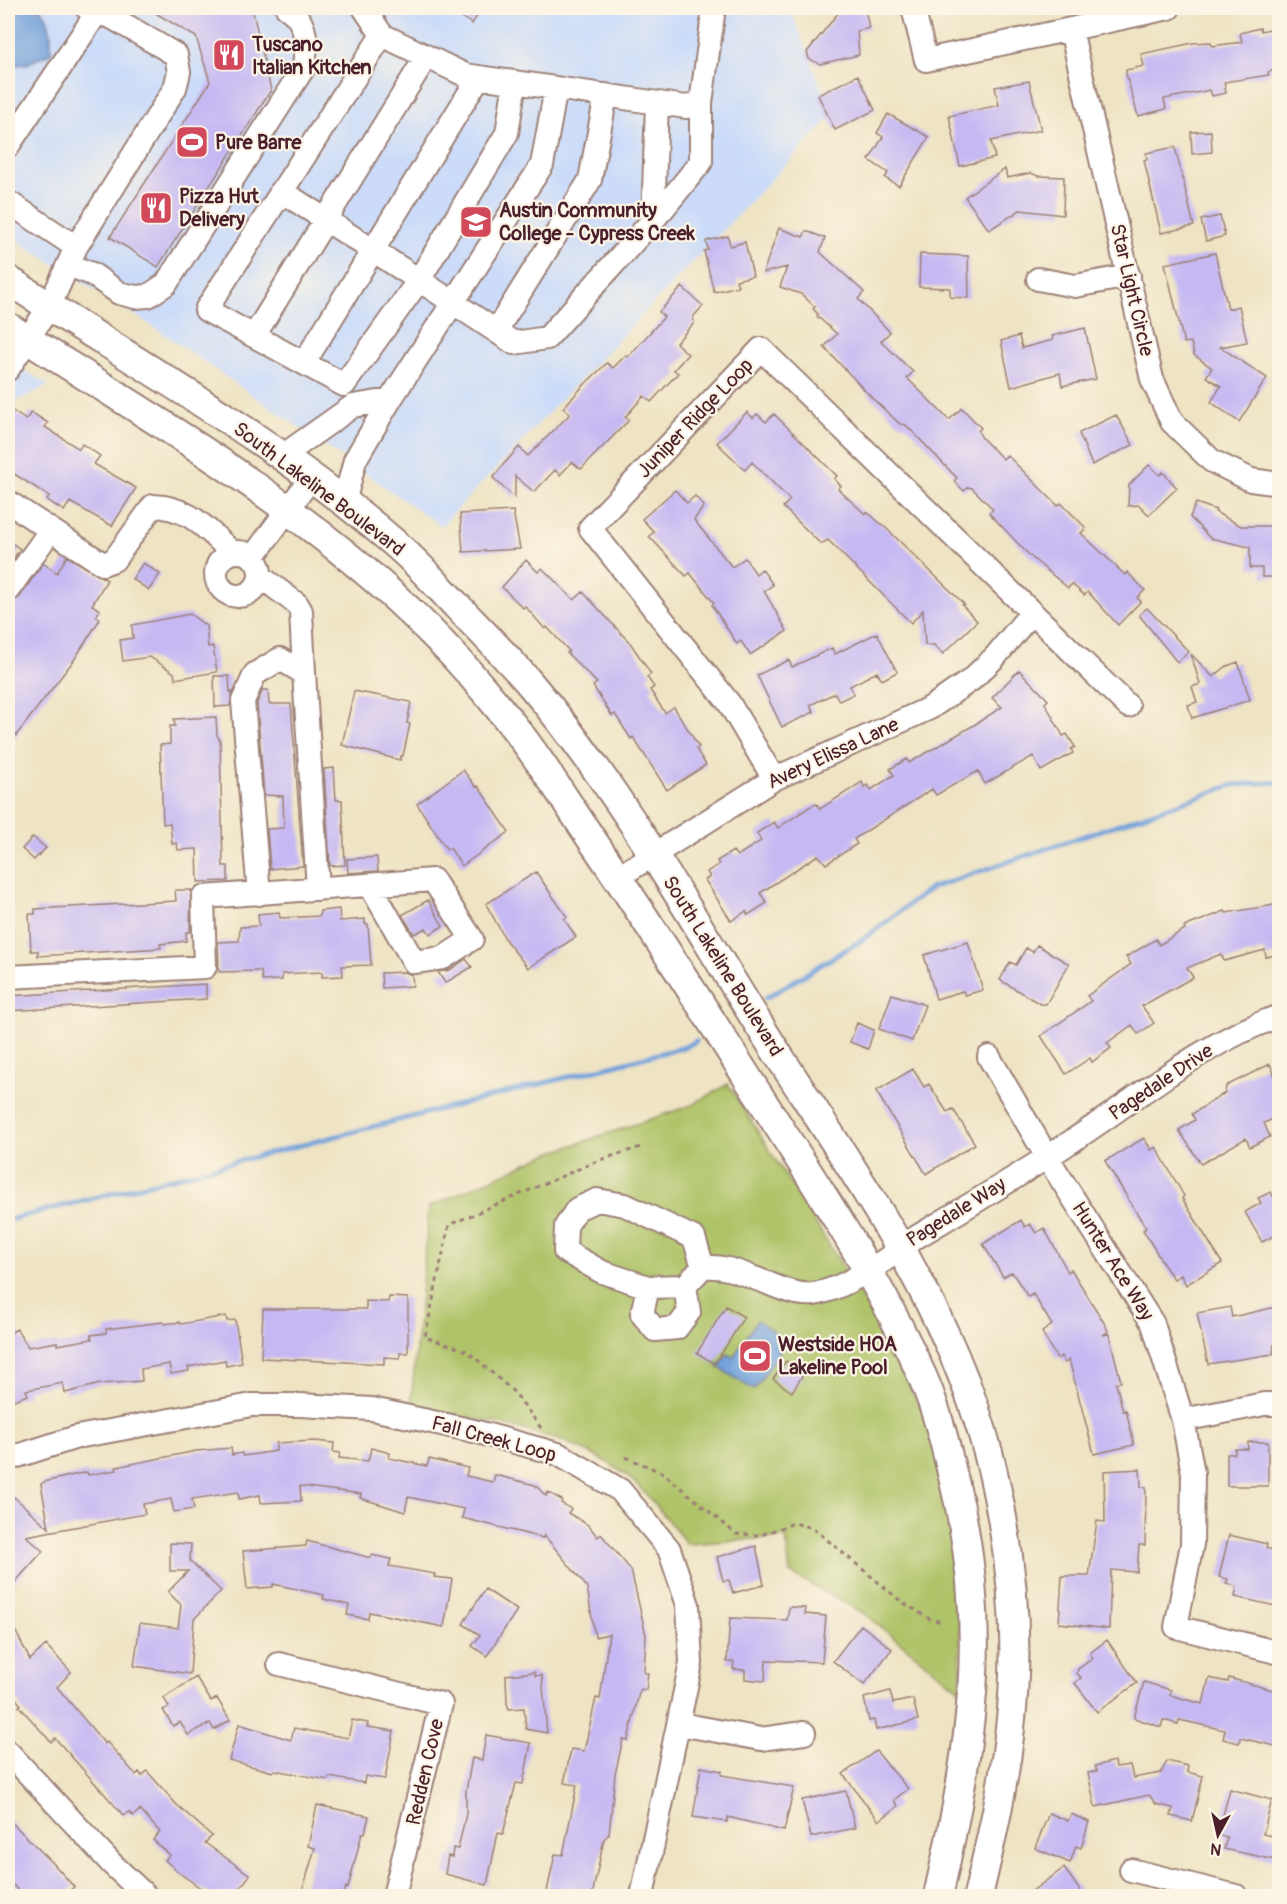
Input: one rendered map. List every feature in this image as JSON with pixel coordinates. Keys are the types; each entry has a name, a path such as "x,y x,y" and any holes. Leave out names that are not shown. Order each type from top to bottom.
{"main road":[{"name":"South Lakeline Boulevard","path":"8,280 280,456 344,503 394,542 533,687 579,747 653,856 900,1247 945,1337 973,1403 993,1473 1013,1596 1014,1661 1011,1723 1002,1787 978,1896"},
{"name":"South Lakeline Boulevard","path":"17,333 100,383 287,508 380,584 445,648 524,739 618,877 869,1270 924,1381 955,1483 974,1591 975,1663 970,1732 956,1815 938,1896"}],"street":[{"path":"8,202 92,274 119,293 135,297 148,296 166,284 304,67 307,46 304,29 296,14 287,8"},
{"path":"364,8 382,35 465,75 686,107 702,103"},
{"path":"281,191 514,343 547,338 653,220 701,162 702,103 714,8"},
{"path":"913,8 926,60 1169,8"},
{"path":"8,146 95,9 176,55 179,72 175,88 72,256 49,307 17,333 8,369"},
{"name":"Star Light Circle","path":"1071,30 1152,379 1172,422 1212,461 1251,480 1280,484"},
{"path":"382,35 206,310 344,385 418,280 507,133 515,82"},
{"path":"254,336 426,57"},
{"path":"304,363 479,77"},
{"path":"344,503 355,460 390,400 542,165 556,88"},
{"path":"496,331 590,180 606,95"},
{"path":"653,220 657,103"},
{"path":"1038,279 1075,286 1129,276"},
{"name":"Juniper Ridge Loop","path":"774,779 729,702 590,528 761,349 1128,706"},
{"path":"280,456 353,406 390,400"},
{"path":"248,562 311,478"},
{"path":"8,502 103,564 114,560 153,506 172,507 190,514 297,604 301,611 318,889"},
{"path":"8,590 50,531"},
{"name":"Avery Elissa Lane","path":"618,877 774,779 930,708 971,680 995,657 1032,612"},
{"path":"259,894 243,701 255,674 280,659 304,673"},
{"path":"8,977 205,967 203,897 434,880 472,939 443,958 414,962 370,885"},
{"name":"Pagedale Drive","path":"1047,1156 1212,1047 1250,1026 1280,1016"},
{"name":"Hunter Ace Way","path":"989,1057 1047,1156 1153,1324 1183,1420 1193,1473 1192,1544 1176,1627 1280,1653"},
{"name":"Pagedale Way","path":"703,1267 721,1266 788,1291 813,1294 838,1286 869,1270 900,1250 900,1247 1047,1156"},
{"path":"597,1200 625,1205 658,1219 694,1239 703,1267 685,1286 648,1287 602,1272 565,1251 566,1226 577,1209 597,1200"},
{"path":"648,1287 642,1314 655,1330 677,1328 689,1312 685,1286"},
{"path":"1183,1420 1264,1404 1280,1404"},
{"name":"Fall Creek Loop","path":"8,1459 77,1437 252,1406 300,1405 372,1409 474,1431 558,1454 620,1490 669,1549 688,1605 691,1663 642,1896"},
{"name":"Redden Cove","path":"279,1664 441,1704 394,1896"},
{"path":"680,1724 761,1739 804,1733"},
{"path":"8,1752 112,1864 146,1896"},
{"path":"1131,1870 1236,1896"}],"path":[{"path":"542,1430 515,1393 467,1351 425,1337 449,1225 597,1161 644,1146"},
{"path":"626,1457 663,1473 736,1534 761,1535 794,1523 813,1528 902,1602 924,1616 943,1622"}],"shaded area":[{"name":"Austin Community College - Cypress Creek","path":"8,8 790,8 832,116 441,526 154,327 8,235"},
{"path":"8,361 49,385 8,405"}],"green space":[{"path":"728,1084 856,1288 923,1412 936,1453 959,1565 961,1691 863,1613 790,1573 786,1537 687,1544 640,1488 609,1463 583,1450 527,1430 411,1404 429,1207 547,1154 692,1105"}],"water":[{"path":"8,8 40,8 49,23 51,53 26,64 8,66"},
{"name":"Westside HOA Lakeline Pool","path":"757,1320 787,1341 754,1390 718,1367 728,1354 733,1358"}],"building":[{"path":"147,8 252,8 271,90 158,267 110,237 210,82 196,37"},
{"path":"448,8 482,8 472,24"},
{"path":"865,8 869,28 857,31 859,55 820,64 809,59 807,52 839,12"},
{"path":"1260,28 1261,31 1275,28 1280,49 1280,69 1268,72 1269,75 1224,82 1226,93 1212,96 1210,90 1164,99 1166,109 1138,116 1126,70 1144,66 1141,54 1193,43 1211,42 1212,46 1242,42 1240,33"},
{"path":"858,75 875,110 835,130 818,95"},
{"path":"1029,81 1041,130 991,141 995,158 960,166 949,116 999,105 995,87"},
{"path":"888,114 929,137 899,186 885,178 888,173 869,160 883,137 877,133"},
{"path":"1211,131 1212,152 1192,154 1191,132"},
{"path":"1175,147 1194,226 1161,233 1144,160 1147,159 1146,153"},
{"path":"1005,169 1007,178 1031,173 1038,176 1064,177 1063,215 1020,210 989,230 965,197"},
{"path":"1220,216 1225,236 1206,241 1201,220"},
{"path":"779,228 803,237 806,231 825,238 820,252 864,292 858,299 890,332 881,341 913,372 907,378 949,420 962,408 981,428 978,431 982,438 1003,459 1007,455 1058,506 1061,503 1086,528 1081,533 1125,575 1127,572 1145,590 1137,598 1141,601 1118,625 1088,592 1084,595 1072,584 1068,588 1030,556 989,513 993,509 972,488 968,487 964,491 954,481 957,478 906,425 900,424 872,398 824,347 837,334 817,316 818,314 813,309 815,307 801,294 780,287 787,267 763,273"},
{"path":"728,236 730,246 745,242 753,276 736,280 738,286 714,292 704,251 708,250 706,241"},
{"path":"1215,253 1228,309 1239,306 1247,342 1220,347 1267,378 1239,422 1211,402 1221,386 1206,377 1212,368 1194,355 1191,342 1184,343 1165,264"},
{"path":"920,254 968,256 969,298 950,297 950,288 919,287"},
{"path":"682,287 703,306 693,317 694,323 676,343 688,354 674,370 678,373 651,402 644,396 625,417 629,420 581,469 572,462 560,475 555,470 534,492 515,476 515,498 493,478 503,465 519,447 528,456 570,414 563,408 585,384 607,363 613,368 626,355 628,357 664,317 659,312"},
{"path":"1085,328 1096,379 1062,386 1060,373 1011,387 1001,341 1019,336 1022,348 1053,340 1052,336"},
{"path":"8,408 26,420 31,412 48,423 45,427 79,449 82,444 100,456 94,464 136,488 112,526 70,502 64,511 47,500 49,496 8,470"},
{"path":"747,412 753,418 757,414 766,422 774,414 837,476 834,479 841,486 838,489 865,514 867,512 887,529 964,604 962,605 977,621 943,654 934,645 925,645 923,610 911,623 828,540 821,544 783,507 790,500 752,462 745,470 717,443"},
{"path":"1116,415 1133,445 1092,465 1079,433"},
{"path":"1149,465 1160,475 1163,472 1177,488 1149,515 1139,505 1128,506 1129,485"},
{"path":"675,490 687,503 695,496 704,506 694,520 732,567 745,558 756,574 762,569 773,585 764,591 787,631 750,655 741,641 737,644 712,605 714,603 690,573 686,576 649,536 654,532 642,519"},
{"path":"1196,503 1216,510 1215,512 1241,526 1271,526 1271,534 1280,534 1280,577 1262,577 1262,568 1250,568 1250,547 1210,538 1190,517"},
{"path":"513,511 520,549 463,552 460,514"},
{"path":"8,540 20,549 8,567"},
{"path":"67,556 107,580 92,605 100,610 96,616 100,619 74,660 8,746 8,603 19,598 43,563 57,573"},
{"path":"526,560 538,572 542,568 574,600 583,592 631,644 651,674 647,677 654,687 650,690 665,713 674,707 699,747 696,749 706,765 667,790 633,737 631,739 615,714 612,716 593,686 597,683 567,653 569,651 547,627 545,629 525,606 523,608 502,587"},
{"path":"143,563 160,574 149,590 132,579"},
{"path":"1147,608 1189,652 1177,662 1139,615"},
{"path":"190,614 206,626 208,647 213,646 217,672 175,679 174,673 150,657 123,661 120,640 133,638 132,625"},
{"path":"877,633 897,672 882,680 877,672 850,686 854,694 839,701 835,693 810,705 814,712 782,727 757,675 789,660 792,667 832,648 835,654"},
{"path":"1191,654 1213,677 1227,666 1238,662 1250,700 1192,718 1188,705 1197,702 1192,687 1200,684"},
{"path":"1019,670 1048,700 1045,703 1063,736 1067,734 1075,747 1071,749 1073,753 1041,771 1033,756 985,784 978,771 936,795 932,789 854,839 857,844 826,864 818,855 760,893 767,903 748,915 746,911 731,921 705,880 710,877 707,872 719,864 717,861 733,851 737,856 761,841 757,833 774,822 778,828 811,806 817,804 820,809 862,782 864,787 868,785 871,790 894,775 890,769 907,759 909,763 974,725 1002,707 992,698"},
{"path":"214,676 229,676 230,692 232,692 230,706 215,707"},
{"path":"263,690 268,690 269,704 291,704 303,866 270,869 267,829 284,828 283,796 264,795 257,703"},
{"path":"354,691 411,702 407,723 410,724 403,756 400,760 342,745"},
{"path":"216,717 217,735 220,741 223,866 228,866 228,881 198,882 197,849 178,850 177,843 172,844 170,823 163,824 160,745 170,744 170,726 175,726 174,719"},
{"path":"334,768 336,800 342,800 345,865 330,866 324,769"},
{"path":"463,770 476,787 478,786 509,832 462,866 450,848 447,850 417,804"},
{"path":"33,837 46,848 34,860 22,849"},
{"path":"377,857 378,871 348,873 347,859"},
{"path":"536,872 567,917 564,919 576,937 528,968 507,942 486,904"},
{"path":"175,890 191,890 190,932 186,932 186,941 160,944 161,948 38,956 38,951 31,951 29,914 35,914 35,909 176,901"},
{"path":"428,900 443,926 430,934 426,928 414,934 402,915"},
{"path":"1280,904 1280,954 1266,957 1265,950 1224,961 1221,954 1187,968 1193,977 1142,1006 1154,1023 1138,1034 1132,1025 1107,1043 1111,1048 1092,1062 1090,1058 1066,1074 1041,1036 1091,1001 1087,996 1131,964 1126,957 1156,939 1159,945 1185,929 1184,927 1225,911 1226,913"},
{"path":"339,909 340,921 365,919 365,924 368,924 371,965 342,966 343,976 322,977 322,972 282,974 282,980 262,981 261,971 219,972 218,942 239,941 240,927 259,926 258,914 279,912 280,918 320,916 320,911"},
{"path":"968,942 983,990 965,995 963,991 936,999 924,955"},
{"path":"1037,945 1069,964 1046,1004 1040,1004 1000,980 1010,962 1016,965 1026,948 1033,952"},
{"path":"466,959 472,967 445,983 438,972 450,970"},
{"path":"405,972 412,975 413,986 382,988 381,973"},
{"path":"206,984 206,999 8,1011 8,996"},
{"path":"892,994 925,1005 912,1041 879,1029"},
{"path":"857,1023 874,1030 868,1049 850,1042"},
{"path":"1270,1064 1278,1083 1275,1085 1280,1096 1280,1116 1264,1123 1270,1137 1250,1147 1246,1138 1201,1164 1179,1130 1195,1120 1192,1114 1225,1093 1226,1086"},
{"path":"913,1069 924,1087 929,1084 947,1112 953,1109 975,1144 926,1174 876,1091"},
{"path":"1144,1138 1151,1150 1156,1147 1184,1196 1182,1198 1222,1263 1186,1285 1181,1275 1174,1279 1166,1268 1143,1230 1146,1228 1105,1161"},
{"path":"1271,1192 1273,1196 1280,1193 1280,1233 1262,1242 1245,1212 1261,1203 1258,1198"},
{"path":"1021,1220 1025,1227 1030,1224 1036,1233 1044,1228 1068,1272 1071,1269 1106,1326 1108,1332 1103,1335 1109,1334 1121,1382 1116,1383 1123,1411 1126,1410 1134,1445 1094,1454 1069,1360 1065,1363 1061,1356 1057,1359 1042,1332 1052,1325 1033,1294 1028,1297 1012,1272 1003,1277 983,1244"},
{"path":"389,1297 408,1298 408,1353 400,1353 400,1358 384,1357 384,1364 261,1358 263,1309 366,1309 366,1301 388,1302"},
{"path":"726,1306 744,1317 715,1364 697,1353"},
{"path":"1280,1306 1280,1344 1274,1345 1273,1354 1208,1364 1197,1313 1230,1307 1232,1317"},
{"path":"226,1316 227,1321 235,1320 242,1363 226,1366 225,1360 188,1367 189,1371 171,1374 169,1364 141,1369 142,1381 100,1384 65,1393 63,1383 26,1390 28,1395 8,1402 8,1334 17,1329 28,1347 92,1339 91,1335 106,1333 106,1329 163,1322 164,1324 180,1322 181,1324"},
{"path":"786,1361 804,1373 792,1392 773,1379"},
{"path":"315,1441 334,1443 333,1452 340,1453 339,1458 368,1461 371,1448 390,1453 389,1458 427,1466 429,1459 468,1468 466,1476 493,1482 495,1475 535,1485 546,1496 548,1492 562,1500 561,1503 571,1509 568,1513 588,1525 598,1537 601,1534 631,1570 646,1635 644,1673 648,1673 646,1690 641,1689 639,1693 628,1740 623,1739 615,1774 609,1834 604,1839 592,1896 546,1896 555,1854 563,1855 577,1785 564,1783 571,1749 584,1751 596,1698 600,1699 609,1634 595,1637 587,1587 544,1535 543,1538 462,1518 464,1509 408,1497 405,1512 360,1498 361,1494 300,1486 301,1501 261,1503 260,1495 239,1499 238,1492 192,1499 194,1509 174,1512 171,1499 143,1504 145,1514 26,1536 43,1551 8,1590 8,1505 14,1497 49,1528 41,1484 44,1482 87,1472 88,1475 117,1470 116,1467 196,1451 231,1448 232,1455 242,1453 243,1456 276,1451 276,1443"},
{"path":"1248,1442 1268,1442 1268,1486 1227,1486 1227,1454 1235,1454 1235,1449 1248,1449"},
{"path":"1140,1469 1141,1487 1146,1487 1145,1545 1139,1545 1137,1572 1111,1570 1109,1629 1059,1623 1062,1576 1089,1576 1097,1521 1105,1522 1104,1471"},
{"path":"1229,1535 1267,1544 1266,1548 1280,1552 1280,1607 1235,1597 1237,1586 1226,1584 1228,1579 1219,1577"},
{"path":"307,1541 371,1558 371,1555 391,1559 389,1566 452,1579 444,1627 369,1612 368,1619 347,1615 349,1605 323,1599 324,1595 273,1584 273,1587 247,1589 243,1551 306,1546"},
{"path":"170,1543 191,1544 190,1561 221,1591 194,1619 190,1674 134,1666 140,1623 178,1628 181,1605 168,1592 188,1571 170,1571"},
{"path":"756,1546 764,1585 733,1593 729,1580 723,1581 717,1557"},
{"path":"485,1589 517,1610 487,1656 472,1646 480,1635 463,1624"},
{"path":"789,1607 806,1608 805,1614 826,1616 822,1662 766,1660 765,1681 745,1679 745,1670 733,1669 734,1662 727,1662 730,1618 787,1620"},
{"path":"8,1616 30,1660 46,1645 71,1672 57,1687 105,1744 107,1742 136,1775 139,1772 142,1776 147,1771 176,1804 212,1836 205,1843 250,1875 234,1896 212,1896 178,1872 165,1860 170,1855 153,1840 160,1832 140,1810 133,1816 129,1812 124,1816 55,1738 51,1742 19,1706 21,1705 8,1689"},
{"path":"861,1625 892,1649 864,1685 833,1661"},
{"path":"1107,1640 1137,1683 1097,1712 1075,1683 1081,1678 1077,1673 1078,1669 1093,1658 1090,1653"},
{"path":"535,1672 535,1676 542,1675 547,1733 526,1729 524,1708 509,1709 507,1703 506,1675"},
{"path":"196,1677 211,1701 217,1698 230,1720 214,1730 210,1723 188,1735 180,1722 173,1726 163,1710 169,1707 164,1698"},
{"path":"1209,1678 1228,1682 1229,1678 1280,1692 1280,1747 1240,1738 1239,1743 1223,1739 1225,1730 1179,1720 1178,1724 1163,1720 1161,1727 1134,1718 1144,1682 1171,1690 1170,1695 1203,1704"},
{"path":"890,1691 893,1703 913,1699 918,1720 876,1730 874,1720 869,1721 864,1698"},
{"path":"352,1720 368,1723 367,1727 394,1731 385,1779 365,1776 364,1783 329,1777 328,1780 274,1770 273,1772 229,1760 239,1724 291,1740 294,1728 348,1738"},
{"path":"486,1735 531,1743 523,1784 516,1783 503,1834 498,1833 487,1885 445,1874 448,1856 452,1857 453,1848 458,1849 466,1814 466,1791 472,1758 482,1760"},
{"path":"876,1751 908,1789 894,1800 898,1806 879,1821 843,1774"},
{"path":"1115,1761 1116,1767 1130,1765 1133,1778 1161,1773 1167,1761 1188,1766 1187,1772 1203,1776 1192,1821 1171,1816 1173,1808 1156,1804 1149,1795 1095,1807 1088,1773 1097,1771 1095,1766"},
{"path":"701,1767 722,1771 721,1775 794,1787 784,1831 728,1817 727,1822 693,1817"},
{"path":"1230,1789 1272,1800 1263,1834 1280,1838 1280,1861 1224,1849 1227,1837 1218,1835"},
{"path":"846,1791 855,1828 811,1837 802,1800"},
{"path":"317,1805 369,1816 365,1833 362,1833 348,1888 346,1887 343,1896 301,1896 315,1848 308,1846"},
{"path":"1049,1813 1068,1821 1071,1814 1089,1822 1081,1848 1076,1846 1070,1863 1035,1848"},
{"path":"8,1819 74,1887 63,1896 24,1896 8,1880"},
{"path":"1064,1868 1084,1896 1025,1896"}],"waterway":[{"path":"766,998 862,940 931,888 1233,785 1280,782"},
{"path":"8,1220 685,1047 696,1041"}],"place":[{"name":"Tuscano Italian Kitchen","path":"229,55"},
{"name":"Pure Barre","path":"192,142"},
{"name":"Pizza Hut Delivery","path":"156,208"},
{"name":"Austin Community College - Cypress Creek","path":"476,222"},
{"name":"Westside HOA Lakeline Pool","path":"755,1356"}]}
